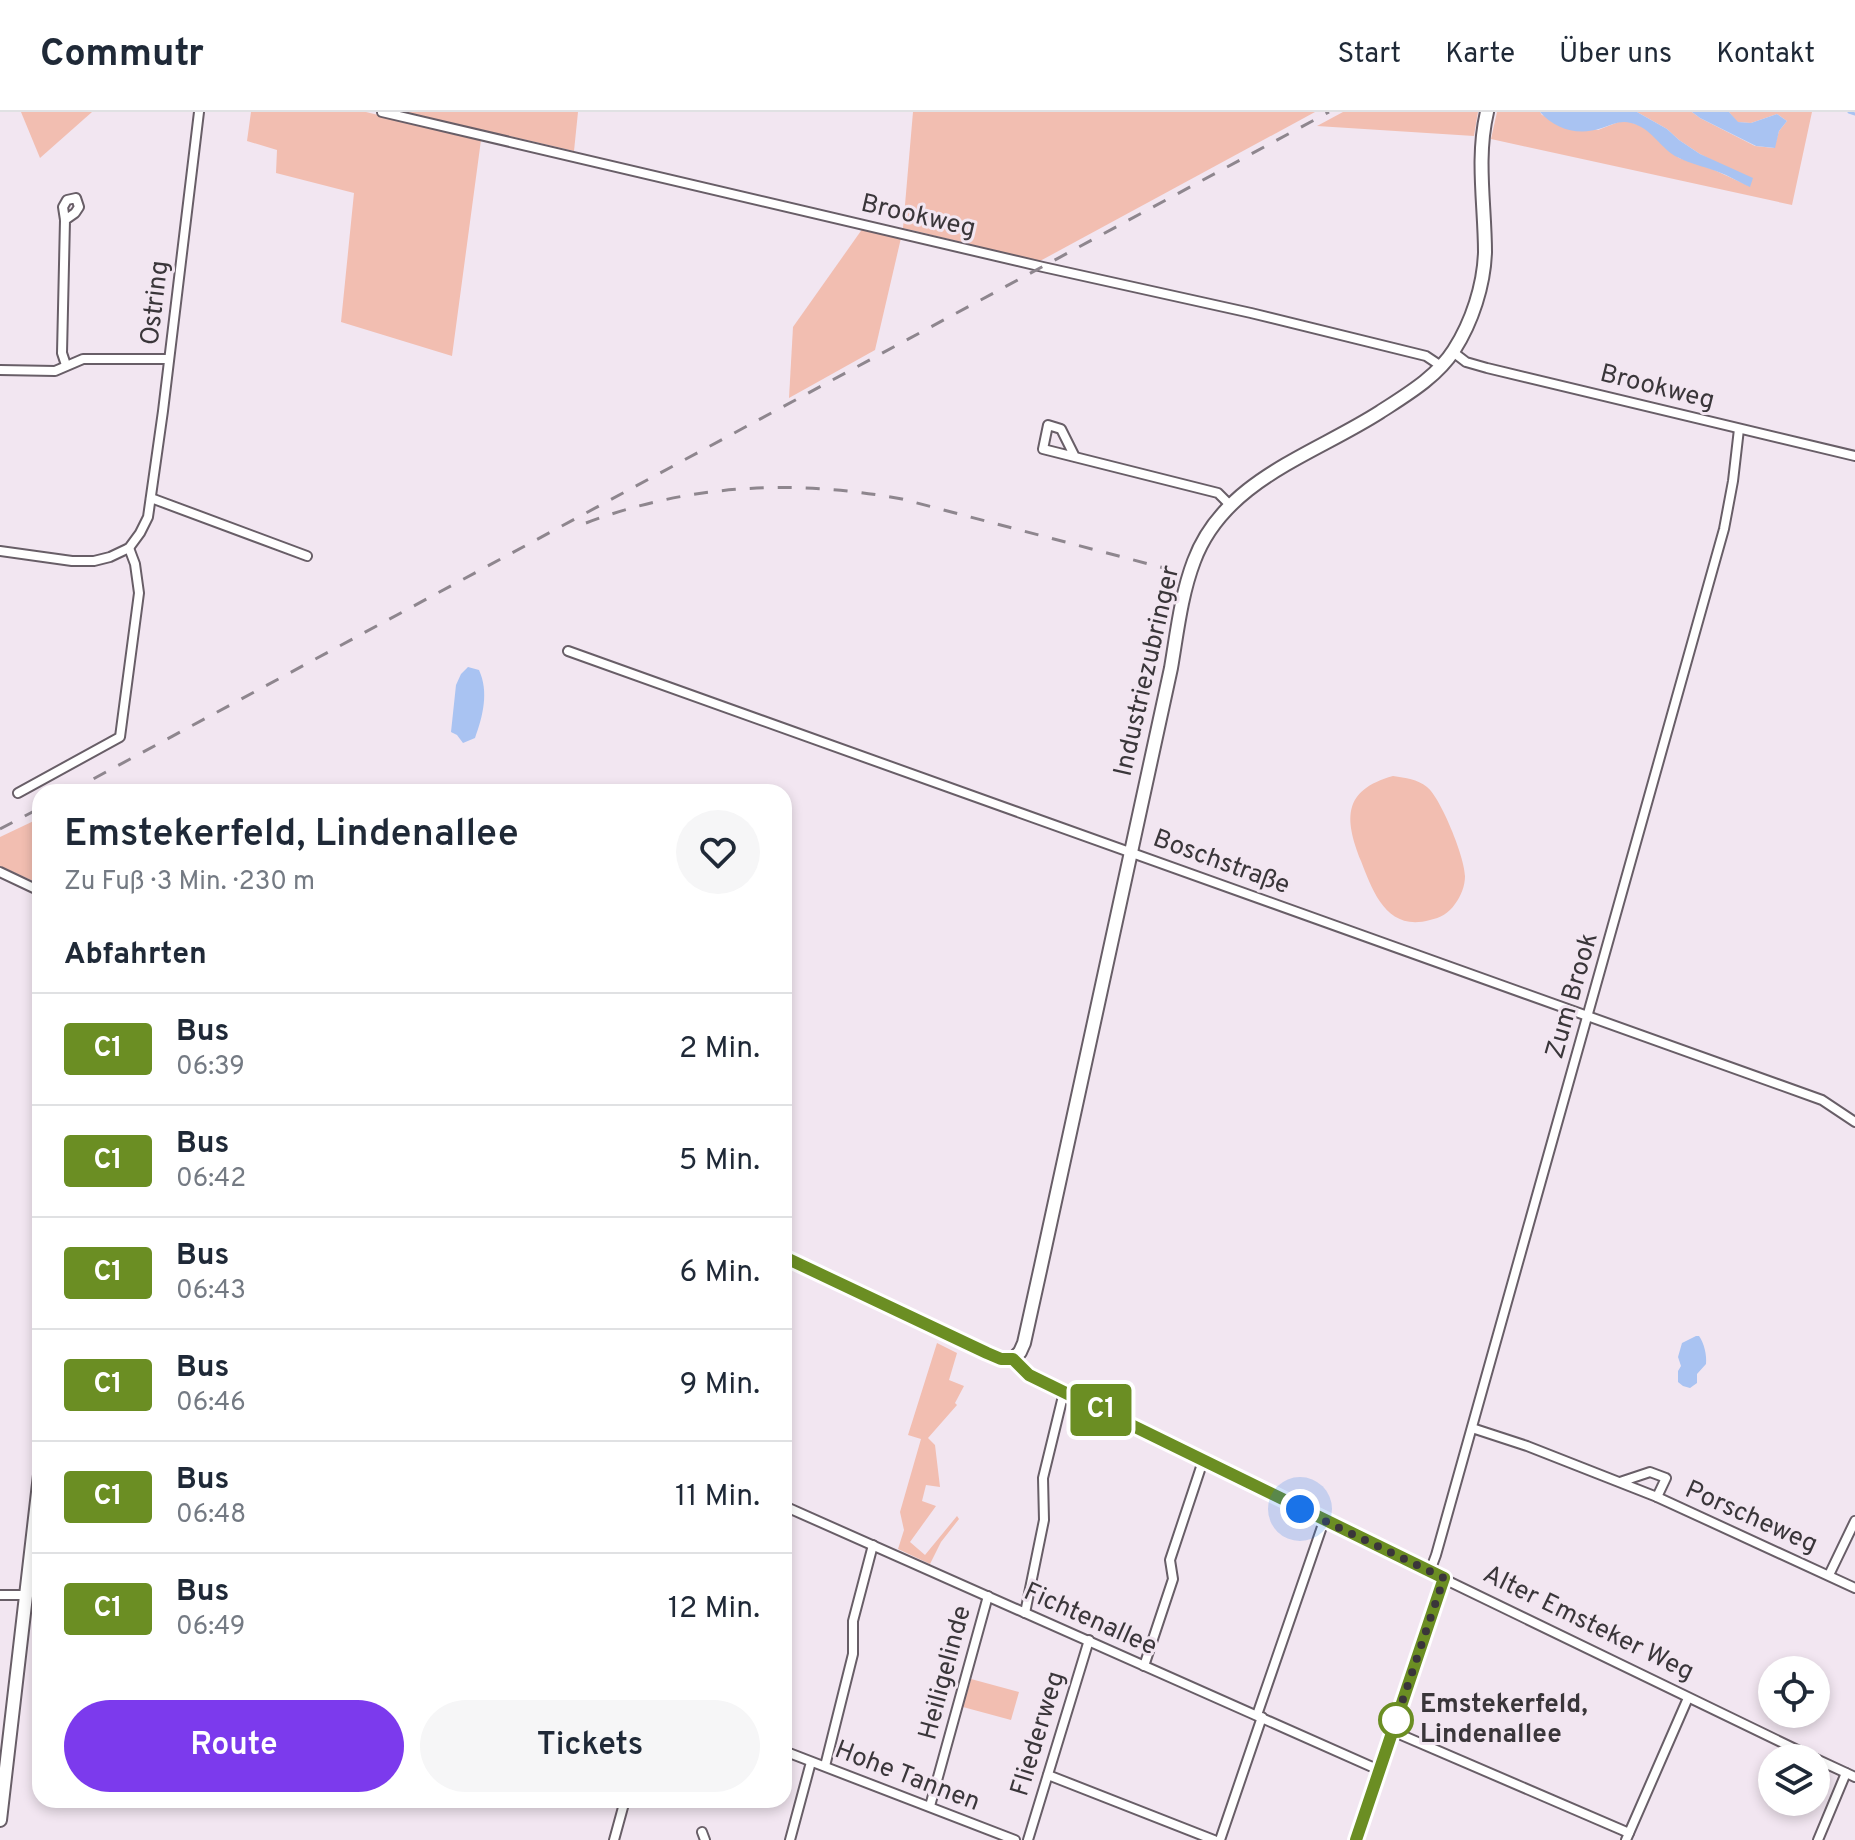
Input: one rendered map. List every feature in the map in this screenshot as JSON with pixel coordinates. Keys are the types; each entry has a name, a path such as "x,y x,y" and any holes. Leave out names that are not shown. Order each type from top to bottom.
{"street":[{"name":"Ostring","path":"129,548 148,517 199,112"},
{"name":"Brookweg","path":"382,112 1296,324 1426,356 1441,366"},
{"name":"Industriezubringer","path":"1013,1359 1020,1352 1027,1328 1171,668 1183,600 1194,561 1210,527 1230,505 1267,475 1371,418 1420,385 1453,352 1464,332 1481,283 1485,254 1482,149 1487,112"},
{"path":"65,220 62,353 66,365"},
{"name":"Brookweg","path":"1453,352 1476,365 1855,456"},
{"path":"0,370 55,371 83,359 169,359"},
{"path":"1075,457 1061,429 1048,425 1043,449 1218,493 1230,505"},
{"name":"Zum Brook","path":"1430,1571 1724,529 1739,429"},
{"path":"151,498 307,556"},
{"path":"0,551 94,561 129,548 135,564 139,593 120,737 34,784"},
{"name":"Boschstraße","path":"568,651 1822,1100 1855,1122"},
{"path":"18,793 32,785"},
{"path":"0,872 32,887"},
{"name":"Alter Emsteker Weg","path":"792,1261 987,1353 1001,1359 1013,1359 1029,1375 1785,1744"},
{"path":"1025,1613 1044,1520 1043,1478 1064,1392"},
{"name":"Porscheweg","path":"1472,1428 1657,1497 1855,1588"},
{"path":"1144,1666 1173,1579 1170,1560 1203,1461"},
{"name":"Porscheweg","path":"1620,1482 1650,1472 1666,1478 1657,1497"},
{"name":"Fichtenallee","path":"792,1510 1379,1770"},
{"path":"1220,1840 1324,1521"},
{"name":"Porscheweg","path":"1829,1575 1855,1521"},
{"path":"825,1766 853,1654 853,1621 873,1545"},
{"path":"0,1820 32,1549"},
{"path":"1356,1840 1444,1578"},
{"path":"0,1595 27,1595"},
{"name":"Heiligelinde","path":"930,1806 988,1596"},
{"name":"Fliederweg","path":"1028,1840 1089,1640"},
{"path":"1392,1731 1628,1837 1688,1698"},
{"name":"Hohe Tannen","path":"792,1754 930,1806 989,1835 1015,1840"},
{"path":"790,1840 811,1762"},
{"name":"Alter Emsteker Weg","path":"1830,1765 1855,1777"},
{"path":"1818,1840 1846,1773"},
{"path":"1048,1775 1214,1840"},
{"path":"614,1840 623,1808"}],"shaded area":[{"path":"21,112 92,112 40,158"},
{"path":"251,112 366,112 481,140 452,356 341,322 354,193 276,173 277,150 247,141"},
{"path":"404,112 578,112 574,151"},
{"path":"913,112 1315,112 1040,261 903,228"},
{"path":"1343,112 1478,112 1474,136 1317,126"},
{"path":"1497,112 1540,112 1598,130 1621,121 1630,122 1644,127 1679,158 1749,186 1637,112 1692,112 1755,146 1774,148 1779,131 1787,121 1777,114 1751,123 1737,122 1729,112 1812,112 1792,205 1491,139"},
{"path":"863,228 901,238 875,350 789,398 793,327"},
{"path":"1393,776 1419,782 1433,793 1461,856 1465,876 1461,894 1450,910 1434,919 1415,922 1392,915 1377,896 1355,846 1350,819 1356,798 1365,789"},
{"path":"32,822 32,880 0,866 0,837"},
{"path":"937,1343 957,1353 949,1380 964,1386 955,1403 957,1405 928,1438 935,1445 940,1487 926,1485 922,1501 936,1506 910,1542 925,1555 957,1516 959,1519 941,1542 930,1564 898,1549 904,1530 900,1512 921,1439 908,1435"},
{"path":"971,1679 1019,1692 1011,1720 963,1707"}],"water":[{"path":"1540,112 1637,112 1667,129 1700,154 1753,178 1750,187 1675,156 1638,125 1623,122 1593,130 1568,130"},
{"path":"1692,112 1729,112 1738,122 1751,123 1777,114 1787,121 1779,131 1775,148 1756,146"},
{"path":"468,667 479,670 484,687 484,704 475,738 463,743 451,732 456,685"},
{"path":"1696,1336 1704,1346 1706,1364 1697,1374 1697,1383 1690,1388 1678,1382 1681,1366 1678,1357 1682,1343"}],"waterway":[{"path":"1849,112 1855,114"}],"railway":[{"path":"84,784 1329,112"},
{"path":"586,523 625,510 703,493 742,489 822,489 902,499 1164,568"},
{"path":"0,829 32,812"}],"bus line":[{"name":"C1","path":"792,1261 987,1353 1001,1359 1013,1359 1029,1375 1444,1578 1356,1840"}],"place":[{"name":"Emstekerfeld, Lindenallee","path":"1396,1720"}],"route":[{"path":"1300,1509 1444,1578 1396,1720"}]}
